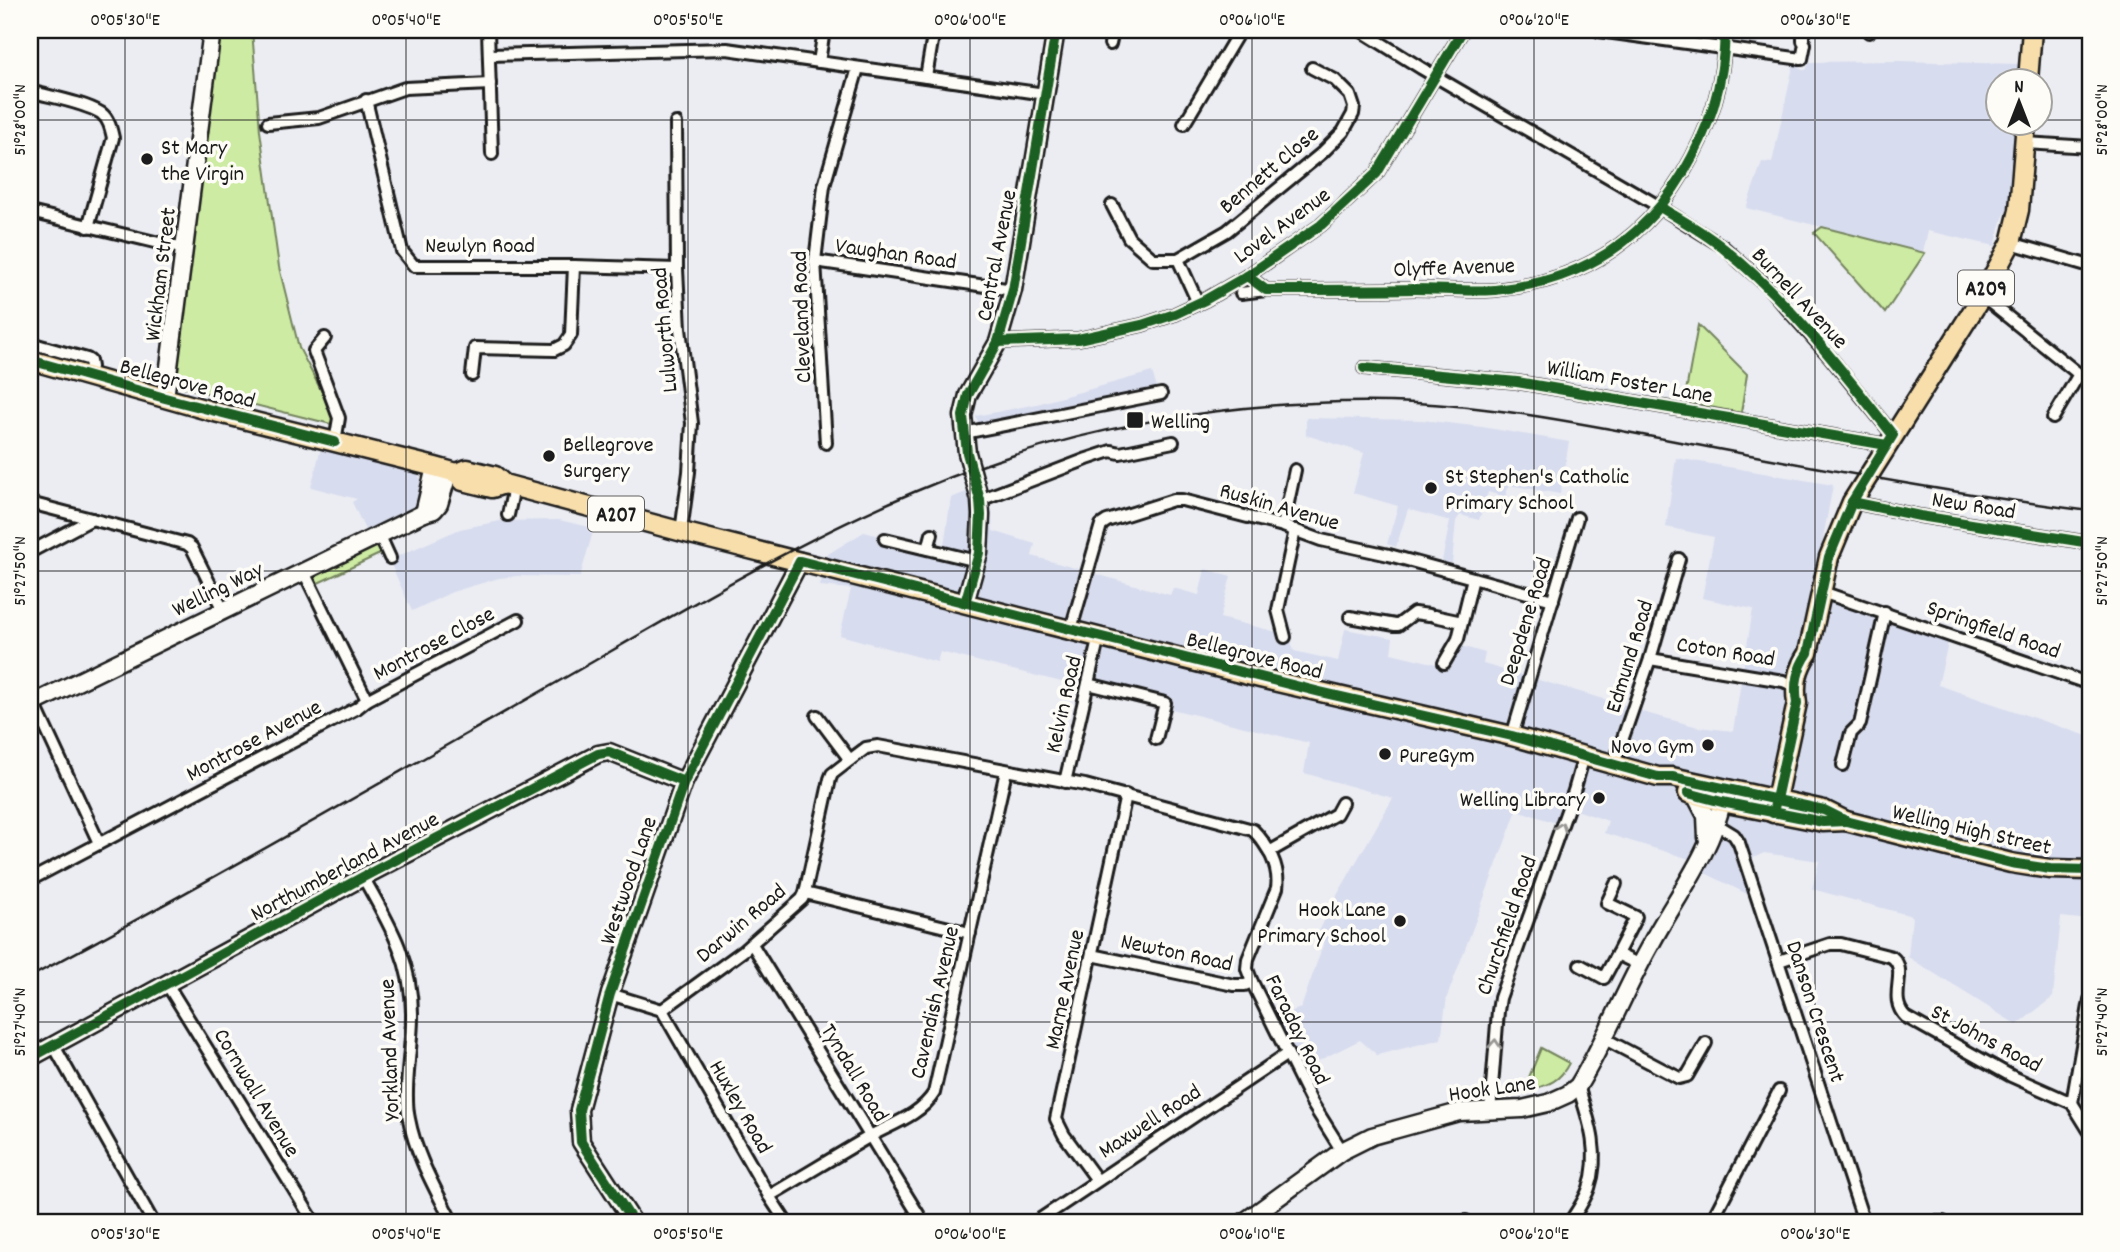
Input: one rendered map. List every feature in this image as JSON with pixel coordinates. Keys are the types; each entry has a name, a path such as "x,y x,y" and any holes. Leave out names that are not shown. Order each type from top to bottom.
{"main road":[{"path":"2029,66 2032,30"},
{"name":"A209","path":"1775,806 1796,695 1805,689 1811,666 1808,653 1829,556 1852,502 1982,296 2011,243 2019,210 2025,136"},
{"name":"Bellegrove Road","path":"30,360 165,398 447,470 463,481 492,488 509,486 681,532 1320,692 1513,736 1658,777 1672,777 1698,790"},
{"name":"Welling High Street","path":"1698,790 1775,806"},
{"name":"Welling High Street","path":"1698,790 1722,802 1824,810 1846,821 2011,863 2050,869 2090,870"}],"street":[{"name":"Wickham Street","path":"165,398 212,30"},
{"path":"488,30 492,155"},
{"path":"819,62 824,30"},
{"path":"926,77 934,30"},
{"name":"Central Avenue","path":"965,603 981,540 980,500 964,433 963,416 968,396 998,342 1013,290 1056,30"},
{"path":"1110,44 1113,30"},
{"path":"1184,124 1240,30"},
{"name":"Burnell Avenue","path":"1360,30 1660,207 1721,246 1767,286 1830,357 1890,440"},
{"name":"Lovel Avenue","path":"998,342 1078,339 1108,334 1175,314 1247,276 1321,225 1377,173 1463,30"},
{"name":"Olyffe Avenue","path":"1266,290 1494,290 1538,282 1577,270 1610,253 1629,239 1660,207 1699,146 1710,121 1719,87 1725,30"},
{"path":"1599,31 1802,59 1805,44 1803,35"},
{"path":"489,55 727,49 1045,94"},
{"name":"Cleveland Road","path":"826,443 815,261 824,186 859,68"},
{"name":"Bennett Close","path":"1178,259 1227,231 1316,159 1343,132 1353,114 1350,95 1335,80 1312,68"},
{"path":"268,123 319,118 405,88 490,84"},
{"path":"30,91 102,114 110,125 113,138 88,227"},
{"name":"Newlyn Road","path":"366,100 402,251 414,266 574,265 677,269"},
{"name":"Lulworth Road","path":"676,123 680,328 692,423 681,532"},
{"path":"2025,143 2090,147"},
{"path":"1112,205 1129,238 1153,259 1178,259 1202,302"},
{"path":"30,212 184,249"},
{"path":"2011,243 2090,266"},
{"name":"Vaughan Road","path":"815,261 1013,290"},
{"path":"472,375 475,348 554,350 564,345 571,335 574,265"},
{"path":"1247,276 1266,290"},
{"name":"Lovel Avenue","path":"1202,302 1266,290"},
{"path":"1982,296 2090,383"},
{"path":"325,338 314,351 339,418 335,442"},
{"path":"30,343 87,359 90,361 88,376"},
{"name":"William Foster Lane","path":"1364,368 1517,382 1890,440"},
{"path":"2053,418 2079,374"},
{"path":"964,433 1161,394"},
{"path":"980,500 1099,455 1173,442"},
{"name":"Welling Way","path":"32,704 424,513 447,470"},
{"path":"1283,526 1295,470"},
{"path":"508,515 509,486"},
{"name":"Ruskin Avenue","path":"1071,629 1099,529 1107,521 1173,500 1283,526 1321,540 1390,555 1553,600"},
{"name":"New Road","path":"1852,502 1920,516 2090,543"},
{"path":"30,503 187,544 192,548 223,610"},
{"name":"Deepdene Road","path":"1513,736 1577,518"},
{"path":"30,552 92,519"},
{"path":"1285,637 1278,610 1295,530"},
{"path":"929,550 932,534"},
{"path":"380,536 390,558"},
{"path":"885,539 977,561"},
{"name":"Edmund Road","path":"1614,764 1650,659 1679,559"},
{"name":"Westwood Lane","path":"633,1222 581,1142 579,1110 610,994 684,782 800,561"},
{"path":"304,572 368,700"},
{"path":"1444,663 1453,651 1473,578"},
{"name":"Springfield Road","path":"1822,592 2090,684"},
{"path":"1843,765 1851,733 1860,724 1885,612"},
{"path":"1350,617 1398,625 1414,613 1462,622"},
{"name":"Montrose Close","path":"368,700 518,620"},
{"name":"Kelvin Road","path":"1065,782 1099,636"},
{"name":"Coton Road","path":"1650,659 1783,681 1796,695"},
{"path":"1088,684 1165,703 1156,739"},
{"name":"Montrose Avenue","path":"30,880 368,700"},
{"path":"32,704 99,843"},
{"path":"817,716 850,760"},
{"name":"Darwin Road","path":"662,1010 752,944 799,902 805,893 832,774 866,748 878,746 1065,782"},
{"name":"Northumberland Avenue","path":"30,1058 363,877 598,754 609,752 684,782"},
{"name":"Churchfield Road","path":"1490,1112 1500,998 1571,801 1584,756"},
{"name":"Cavendish Avenue","path":"769,1196 929,1102 934,1093 1006,771"},
{"name":"Faraday Road","path":"1065,782 1126,795 1245,827 1259,836 1279,876 1277,888 1248,958 1247,969 1287,1054 1324,1124 1342,1151"},
{"path":"1698,790 1706,816 1707,840"},
{"name":"Marne Avenue","path":"1097,1180 1064,1135 1056,1119 1126,795"},
{"path":"1570,1222 1588,1191 1594,1157 1592,1130 1578,1086 1716,824 1722,802"},
{"path":"1269,852 1336,814 1342,803"},
{"name":"Danson Crescent","path":"1716,824 1734,835 1739,843 1864,1222"},
{"name":"Yorkland Avenue","path":"363,877 396,935 406,967 412,1016 408,1116 417,1151 452,1222"},
{"path":"1580,965 1604,978 1636,917 1607,903 1616,884"},
{"path":"805,893 970,933"},
{"name":"Tyndall Road","path":"752,944 923,1222"},
{"name":"St Johns Road","path":"1779,961 1830,944 1841,944 1892,957 1899,967 1896,998 1906,1017 2011,1076 2072,1103"},
{"path":"1617,954 1640,965"},
{"name":"Newton Road","path":"1092,955 1234,985 1252,982"},
{"name":"Cornwall Avenue","path":"167,984 314,1222"},
{"path":"610,994 662,1010"},
{"path":"2090,1000 2072,1103 2090,1132"},
{"name":"Huxley Road","path":"662,1010 786,1222"},
{"path":"1603,1038 1679,1078 1688,1076 1706,1043"},
{"path":"54,1046 153,1222"},
{"name":"Maxwell Road","path":"1036,1222 1287,1054"},
{"name":"Hook Lane","path":"1244,1222 1342,1151 1372,1136 1459,1112 1522,1109 1568,1094 1578,1086"},
{"path":"1711,1222 1779,1091"},
{"path":"1933,1222 1943,1222"}],"shaded area":[{"path":"1794,62 1802,70 1806,70 1810,62 2019,64 1983,66 1983,136 2014,136 2010,205 2003,218 1995,246 1928,231 1923,252 1746,208 1762,162 1772,163"},
{"path":"1152,372 1157,388 1132,395 983,424 978,423 976,416 1037,404"},
{"name":"St Stephen's Catholic Primary School","path":"1306,418 1422,420 1569,442 1560,494 1509,485 1505,497 1488,492 1479,520 1460,515 1456,521 1452,563 1442,561 1450,521 1408,509 1396,547 1387,544 1398,506 1353,493 1364,453 1306,435"},
{"path":"321,448 417,473 425,486 424,497 417,506 366,532 352,502 357,499 311,487"},
{"path":"1676,458 1833,485 1815,581 1871,615 1949,639 1938,685 2090,737 2090,920 2061,917 2053,997 2017,1025 1908,957 1912,916 1812,889 1819,861 1764,853 1751,859 1761,890 1747,894 1701,871 1693,860 1604,833 1608,821 1565,806 1559,824 1517,810 1447,997 1441,1039 1377,1055 1360,1040 1304,1068 1278,1016 1301,1008 1324,942 1316,938 1332,904 1393,798 1304,773 1309,743 940,652 937,662 840,635 851,589 820,586 828,554 864,532 943,552 951,498 984,485 991,507 993,531 1035,544 1032,556 1170,595 1173,588 1199,595 1205,569 1231,576 1220,618 1289,635 1294,651 1338,661 1345,629 1393,638 1391,653 1445,666 1461,646 1485,653 1483,664 1642,712 1698,727 1733,731 1753,609 1702,598 1714,537 1666,527"},
{"path":"559,520 594,528 580,577 499,578 452,592 412,611 389,560 460,529 500,521"}],"green space":[{"path":"218,30 252,30 260,131 279,267 299,348 335,417 331,424 172,382"},
{"path":"1822,227 1925,253 1885,313 1814,233"},
{"path":"1698,325 1747,374 1741,413 1684,402"},
{"path":"376,547 384,552 316,584 317,574 321,570 331,569"},
{"path":"1541,1048 1569,1063 1555,1080 1523,1092"}],"railway":[{"path":"30,977 220,874 768,562 914,492 971,470 1088,435 1208,412 1268,406 1329,402 1427,404 1539,416 1888,480 2090,511"}],"cycle path":[{"path":"965,603 979,553 981,515 980,500 967,453 963,416 968,395 998,342 1013,290 1056,30"},
{"path":"998,342 1078,339 1142,325 1175,314 1247,276 1321,225 1377,173 1463,30"},
{"path":"1247,276 1266,290 1485,291 1525,286 1579,269 1626,240 1665,200 1682,175 1714,106 1722,69 1725,30"},
{"path":"1660,207 1716,242 1770,290 1813,337 1893,435 1852,502 1829,557 1808,653 1797,677 1797,703 1773,813"},
{"path":"30,360 335,442"},
{"path":"1364,368 1517,382 1887,445"},
{"path":"1852,502 1920,516 2090,543"},
{"path":"633,1222 581,1142 579,1110 610,994 684,782 800,561 1320,692 1512,736 1658,777 1672,777 1824,810 1846,821 2011,863 2050,869 2090,870"},
{"path":"30,1058 363,877 598,754 609,752 684,782"},
{"path":"1688,793 1823,822 1846,821"}],"place":[{"name":"St Mary the Virgin","path":"147,159"},
{"name":"Welling","path":"1135,420"},
{"name":"Bellegrove Surgery","path":"549,456"},
{"name":"St Stephen's Catholic Primary School","path":"1431,488"},
{"name":"Novo Gym","path":"1708,745"},
{"name":"PureGym","path":"1385,754"},
{"name":"Welling Library","path":"1599,798"},
{"name":"Hook Lane Primary School","path":"1400,921"}]}
